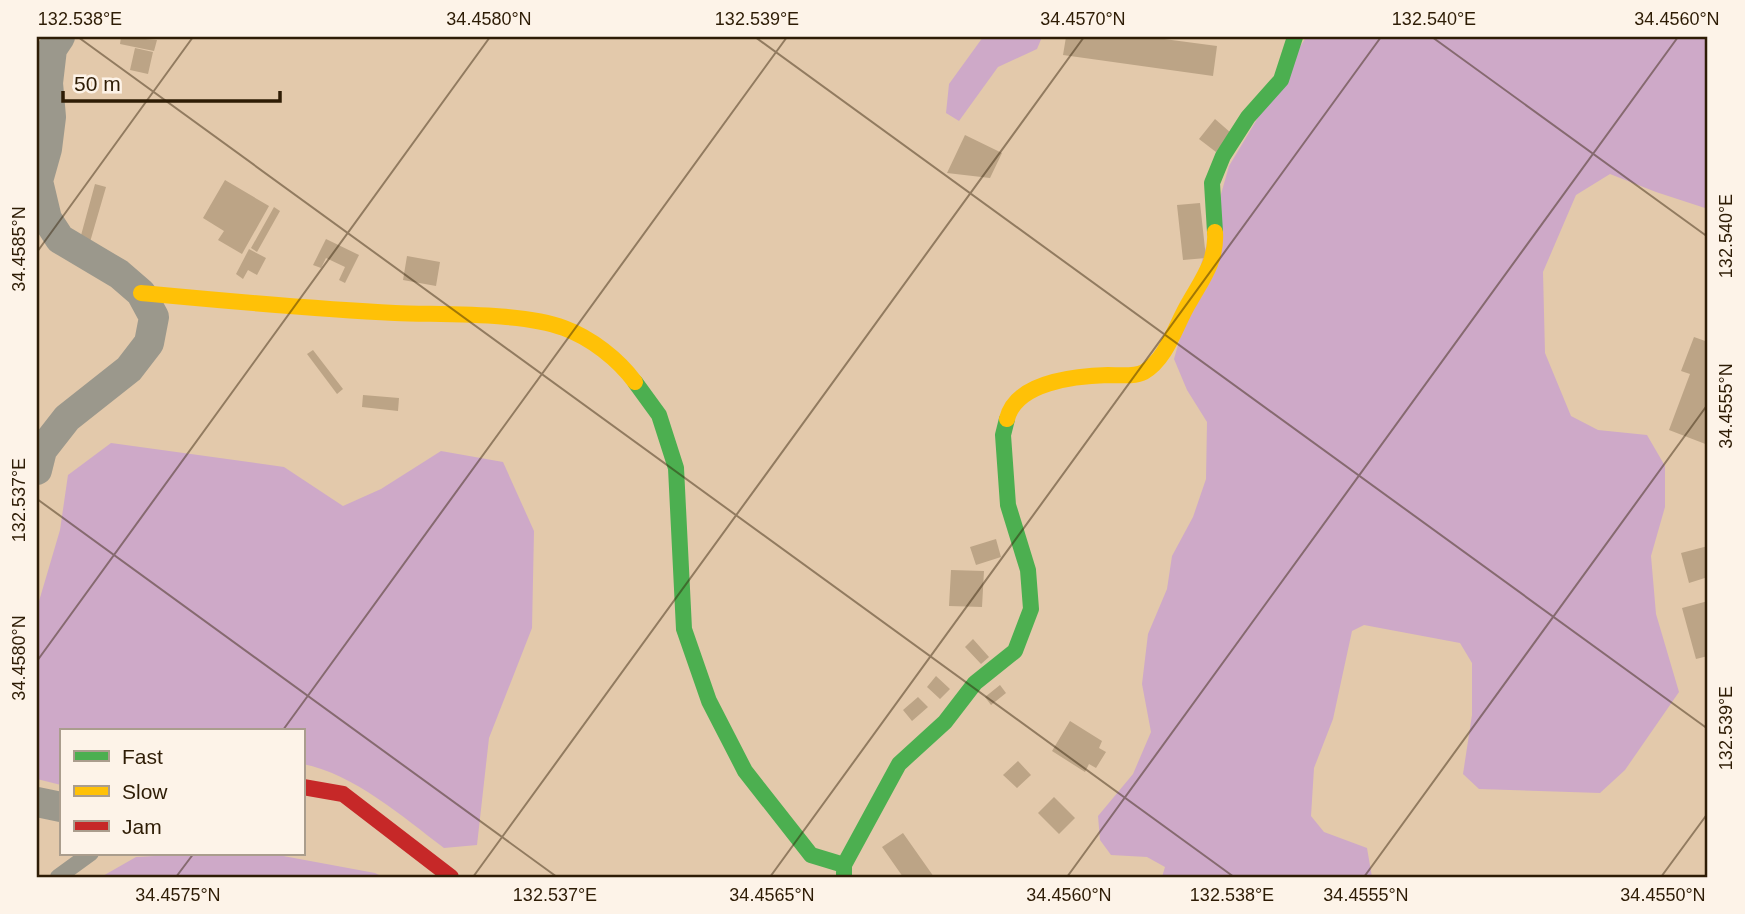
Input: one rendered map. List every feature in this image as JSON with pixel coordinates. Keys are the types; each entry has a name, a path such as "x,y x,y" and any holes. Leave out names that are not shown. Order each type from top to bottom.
{"street":[{"path":"37,470 42,450 66,418 129,369 149,343 154,317 141,293 119,274 60,239 47,219 38,181 47,149 51,117 48,83 52,49 60,37"},
{"path":"141,293 317,309 519,319 564,328 602,349 626,370 659,415 677,468 684,629 709,701 745,771 811,855 844,871 899,764 945,722 975,683 1015,651 1031,609 1028,570 1008,505 1003,435 1010,407 1027,391 1083,376 1141,374 1156,364 1188,303 1208,272 1216,247 1212,183 1223,156 1248,117 1280,80 1295,37"},
{"path":"304,787 343,794 451,877"},
{"path":"37,802 60,807"}],"lane":[{"path":"58,877 88,855"}],"shaded area":[{"path":"983,37 1042,37 1037,49 998,67 959,121 946,113 949,84"},
{"path":"1306,37 1708,37 1708,209 1610,174 1576,195 1543,272 1545,353 1571,416 1598,430 1647,435 1665,466 1665,507 1651,556 1656,614 1679,692 1625,770 1600,793 1479,789 1463,774 1472,715 1472,663 1460,643 1364,625 1352,631 1333,719 1314,768 1311,816 1324,832 1367,848 1372,877 1162,877 1165,867 1147,857 1111,855 1100,840 1098,816 1133,774 1151,732 1142,684 1148,634 1167,589 1172,556 1193,517 1206,479 1207,422 1187,390 1174,359 1229,166"},
{"path":"111,443 284,467 343,506 381,489 441,451 503,462 534,531 532,628 489,738 477,845 444,848 395,810 359,787 322,769 304,764 304,729 60,729 60,785 37,779 37,608 60,530 68,475"},
{"path":"278,855 375,873 383,877 101,877 136,857"}],"building":[{"path":"121,37 157,40 154,51 120,44"},
{"path":"1066,37 1149,37 1217,46 1213,76 1063,55"},
{"path":"135,48 153,52 148,74 130,70"},
{"path":"1215,119 1231,133 1216,152 1199,139"},
{"path":"965,135 1002,153 990,178 947,173"},
{"path":"225,180 269,206 242,254 218,240 224,231 203,218"},
{"path":"95,184 106,187 90,242 80,239"},
{"path":"1200,203 1206,258 1183,260 1177,205"},
{"path":"274,207 280,211 257,252 251,248"},
{"path":"326,239 359,255 345,283 339,280 345,267 326,258 321,268 313,265"},
{"path":"249,249 266,258 257,275 248,270 243,279 236,274"},
{"path":"407,256 440,262 436,286 403,280"},
{"path":"1694,337 1708,342 1708,445 1669,430 1690,374 1681,371"},
{"path":"313,350 343,389 337,394 307,354"},
{"path":"363,395 399,398 398,411 362,407"},
{"path":"996,539 1001,557 976,565 970,547"},
{"path":"1708,546 1708,577 1689,583 1681,553"},
{"path":"951,570 984,571 982,607 949,606"},
{"path":"1708,601 1708,656 1696,659 1682,608"},
{"path":"973,639 989,657 981,664 965,647"},
{"path":"936,676 950,689 940,699 927,687"},
{"path":"1000,685 1006,693 991,705 985,697"},
{"path":"918,697 928,707 912,721 903,710"},
{"path":"1070,721 1102,741 1099,748 1106,752 1096,768 1089,764 1085,772 1052,751"},
{"path":"1018,761 1031,775 1017,788 1003,775"},
{"path":"1054,797 1075,818 1059,834 1038,813"},
{"path":"903,833 934,877 903,877 882,847"}],"traffic: fast":[{"path":"1215,232 1212,183 1223,156 1248,117 1281,80 1295,37"},
{"path":"635,382 659,415 676,468 684,629 709,701 745,771 811,855 844,865"},
{"path":"844,877 844,865 899,764 945,722 975,683 1015,651 1031,609 1028,570 1008,505 1003,435 1007,419"}],"traffic: slow":[{"path":"1007,419 1013,407 1034,389 1080,377 1136,375 1152,366 1165,349 1208,268 1214,251 1215,232"},
{"path":"141,293 331,309 526,319 564,328 584,337 612,357 635,382"}],"traffic: jam":[{"path":"304,787 343,794 451,877"}]}
